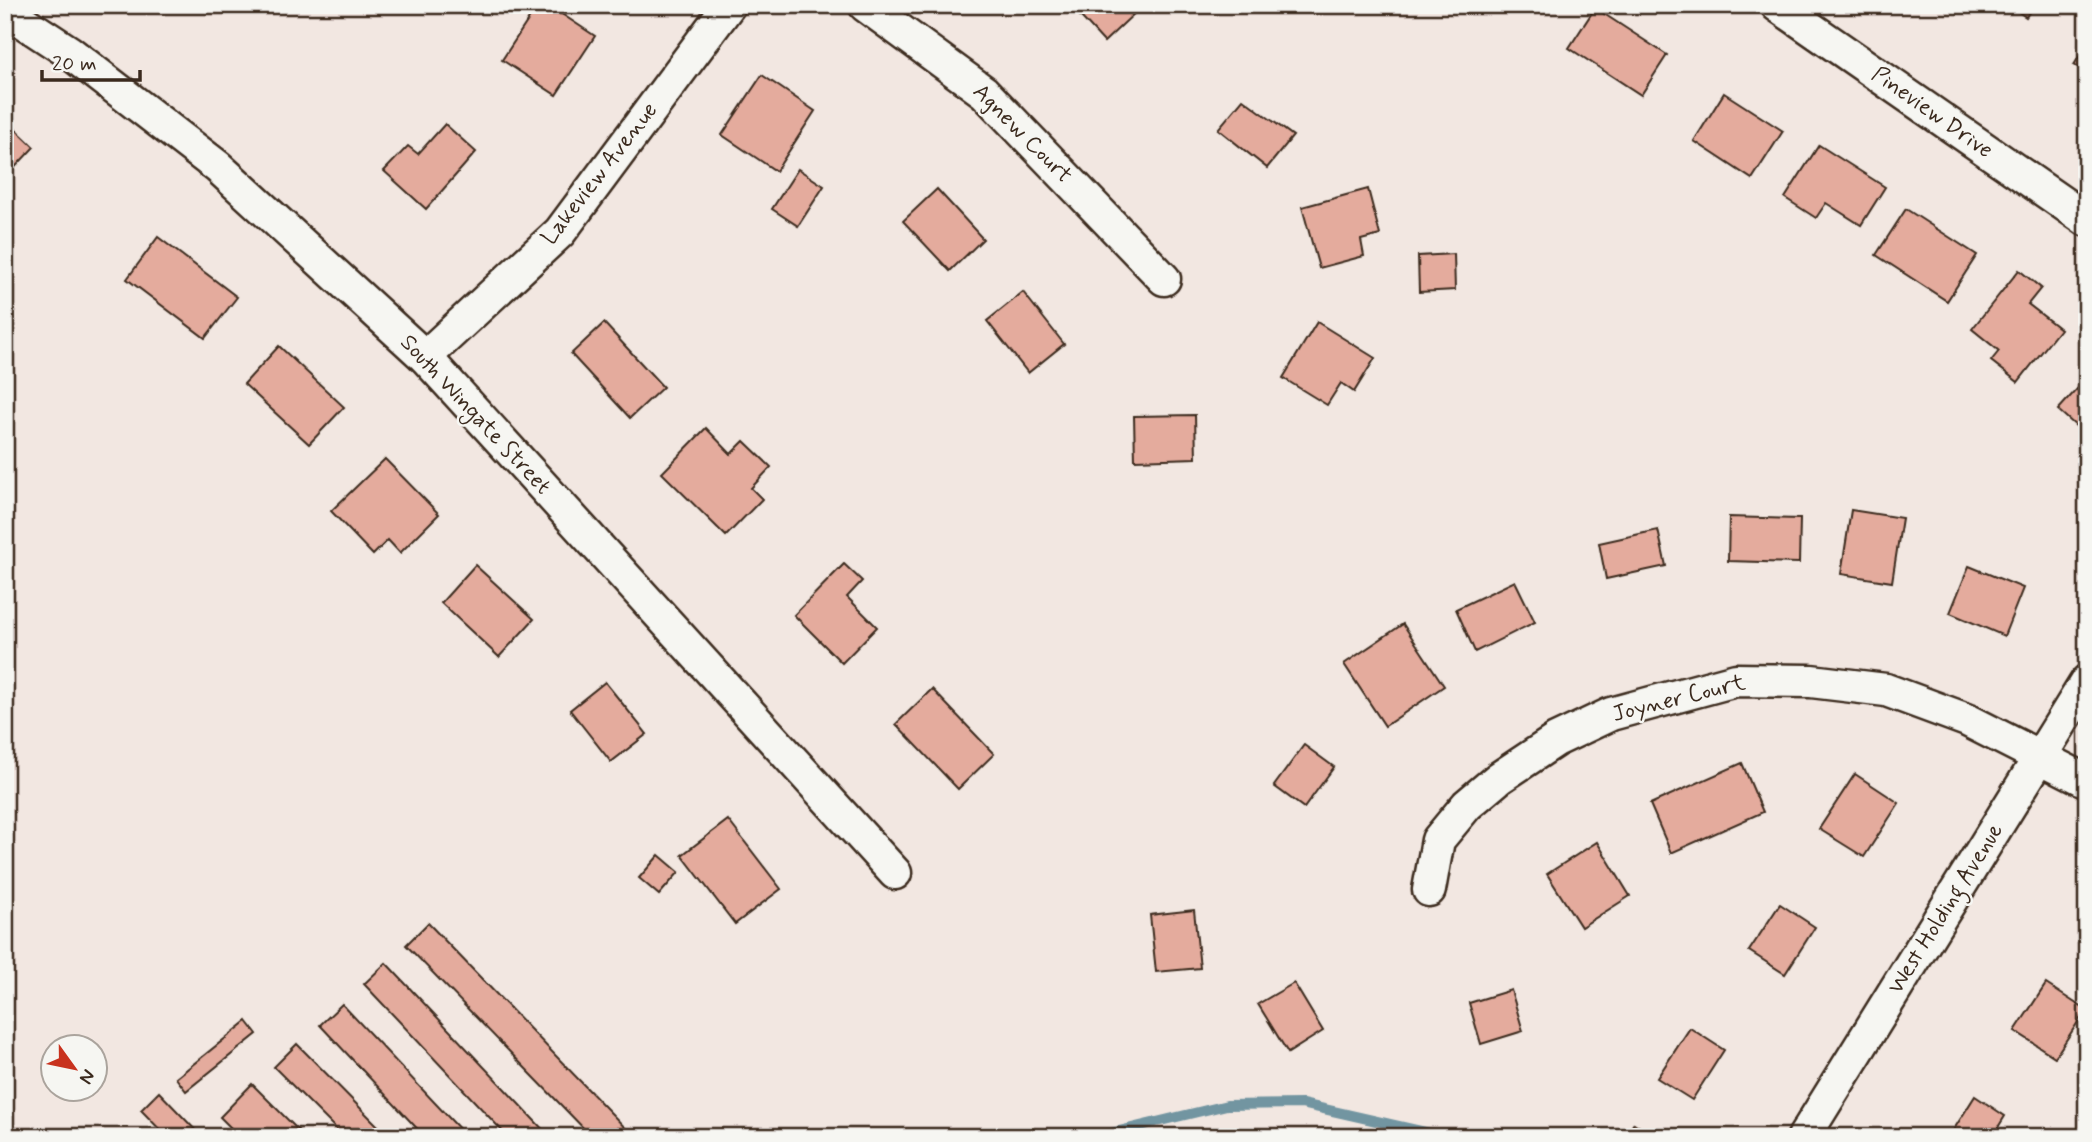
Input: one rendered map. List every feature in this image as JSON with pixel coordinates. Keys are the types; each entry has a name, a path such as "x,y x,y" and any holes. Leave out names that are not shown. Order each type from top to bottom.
{"street":[{"name":"Lakeview Avenue","path":"425,357 560,232 729,5"},
{"name":"Agnew Court","path":"865,5 984,92 1164,279"},
{"name":"Pineview Drive","path":"1777,5 2087,220"},
{"name":"South Wingate Street","path":"5,10 69,52 218,167 425,357 895,873"},
{"name":"Joyner Court","path":"1429,890 1438,840 1467,805 1499,778 1556,740 1611,714 1736,680 1811,681 1886,690 1967,720 2041,757"},
{"name":"West Holding Avenue","path":"1804,1137 2087,681"},
{"path":"2041,757 2087,782"}],"building":[{"path":"538,5 548,5 595,36 556,95 502,60"},
{"path":"1070,5 1131,5 1137,11 1104,42"},
{"path":"2008,5 2034,5 2026,17"},
{"path":"1595,8 1667,55 1641,95 1569,48"},
{"path":"2087,44 2087,73 2074,65"},
{"path":"762,75 815,111 776,171 722,135"},
{"path":"1724,93 1783,131 1752,179 1694,141"},
{"path":"1243,99 1293,136 1267,168 1218,129"},
{"path":"5,119 34,147 5,178"},
{"path":"445,124 476,152 426,209 384,171 408,146 418,154"},
{"path":"1819,145 1885,187 1861,225 1826,203 1816,218 1785,198"},
{"path":"798,169 824,186 798,226 772,209"},
{"path":"937,189 983,239 950,271 903,221"},
{"path":"1368,189 1380,235 1361,240 1364,256 1319,268 1302,207"},
{"path":"1906,209 1977,255 1947,301 1876,255"},
{"path":"158,237 237,297 205,338 127,279"},
{"path":"1454,254 1455,290 1419,292 1418,256"},
{"path":"2019,270 2041,288 2028,304 2060,329 2018,382 1991,361 1999,351 1972,329"},
{"path":"1023,292 1064,344 1028,373 987,321"},
{"path":"1317,322 1375,358 1354,392 1341,383 1327,405 1283,378"},
{"path":"604,323 663,387 630,418 571,354"},
{"path":"279,346 344,407 309,444 244,384"},
{"path":"2087,378 2087,436 2058,410"},
{"path":"1195,415 1196,458 1135,460 1134,416"},
{"path":"706,428 731,454 744,441 771,467 751,488 762,499 726,536 662,473"},
{"path":"385,459 439,514 400,553 388,540 373,555 331,511"},
{"path":"1851,510 1902,518 1892,582 1841,574"},
{"path":"1729,517 1800,519 1799,563 1728,561"},
{"path":"1658,530 1666,566 1606,579 1599,543"},
{"path":"844,564 862,581 847,597 877,627 842,663 794,615"},
{"path":"475,565 534,619 499,657 441,603"},
{"path":"1969,566 2023,588 2004,636 1950,613"},
{"path":"1515,581 1535,622 1475,652 1456,609"},
{"path":"1403,624 1444,686 1385,726 1344,664"},
{"path":"605,682 647,734 611,762 570,710"},
{"path":"932,689 994,754 958,789 896,724"},
{"path":"1304,745 1334,767 1304,808 1274,786"},
{"path":"1742,763 1763,812 1671,853 1650,804"},
{"path":"1855,774 1899,803 1864,857 1819,829"},
{"path":"728,820 781,889 735,924 682,855"},
{"path":"1597,842 1630,896 1581,927 1547,874"},
{"path":"659,855 679,872 659,895 639,878"},
{"path":"1780,904 1815,927 1785,974 1749,951"},
{"path":"1194,910 1200,968 1156,972 1150,915"},
{"path":"428,923 634,1137 592,1137 406,945"},
{"path":"386,963 550,1137 508,1137 364,984"},
{"path":"1294,983 1323,1031 1288,1053 1258,1004"},
{"path":"2046,984 2086,1010 2055,1057 2015,1031"},
{"path":"1511,990 1523,1031 1481,1044 1469,1003"},
{"path":"342,1004 467,1137 425,1137 320,1025"},
{"path":"247,1021 257,1034 186,1091 176,1078"},
{"path":"1690,1028 1724,1050 1692,1100 1657,1078"},
{"path":"297,1044 389,1137 344,1137 274,1067"},
{"path":"252,1084 305,1137 240,1137 220,1117"},
{"path":"159,1092 202,1137 167,1137 141,1110"},
{"path":"1975,1096 2005,1116 1992,1137 1949,1137"},
{"path":"1634,1123 1654,1137 1625,1137"}],"waterway":[{"path":"1094,1137 1227,1105 1302,1104 1447,1137"}]}
